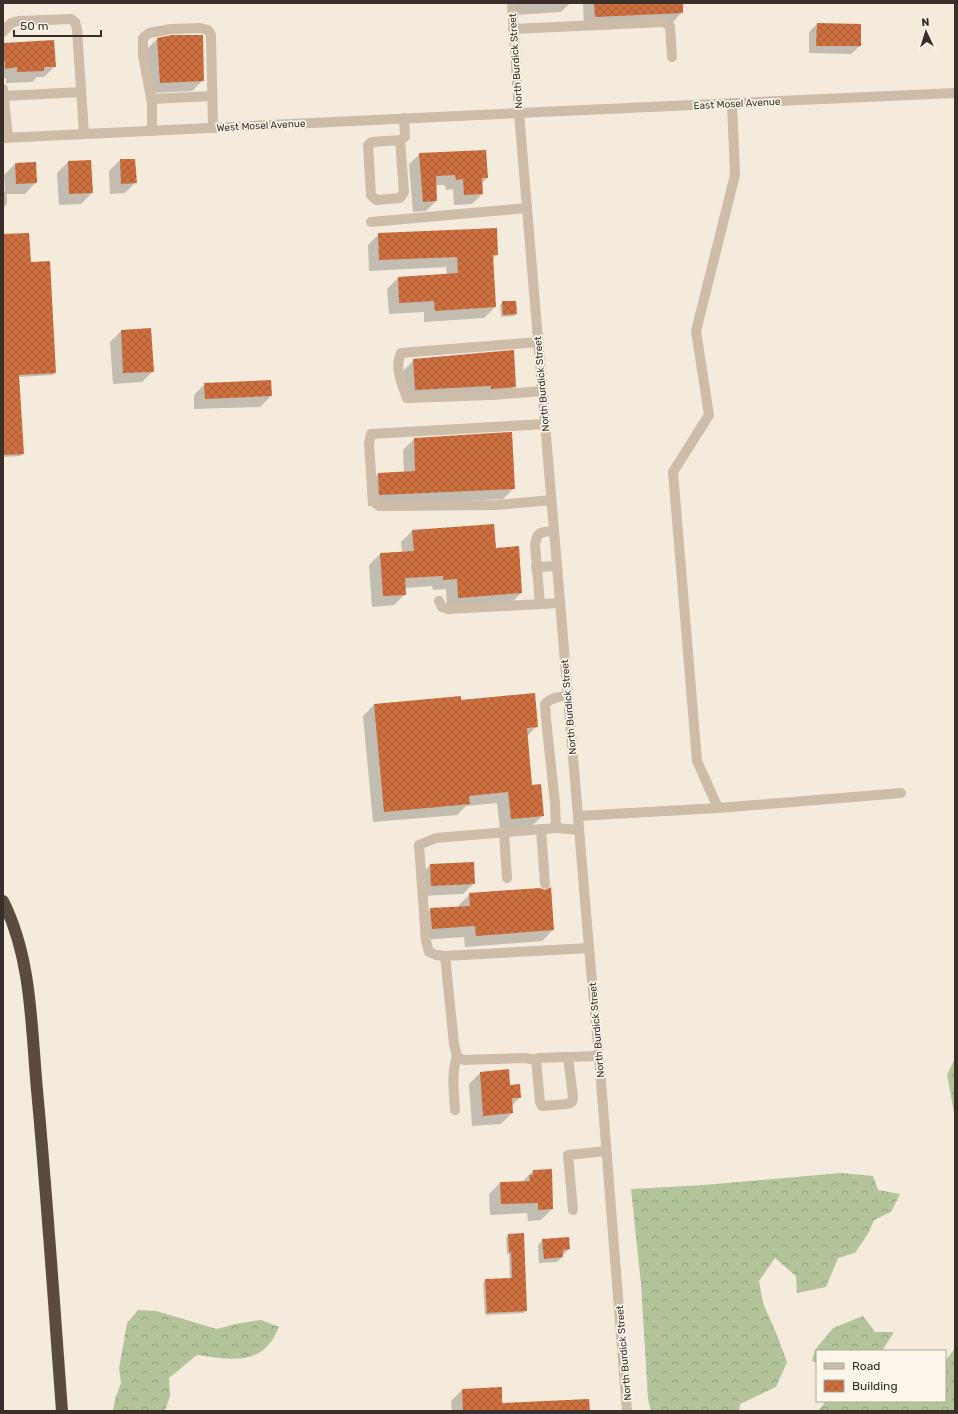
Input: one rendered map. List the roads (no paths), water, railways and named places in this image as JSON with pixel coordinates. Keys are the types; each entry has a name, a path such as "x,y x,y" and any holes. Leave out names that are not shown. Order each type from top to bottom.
{"highway":[{"path":"3,901 15,928 27,976 43,1150 62,1411"}],"street":[{"name":"North Burdick Street","path":"512,3 526,208 628,1411"},
{"path":"3,32 11,23 18,21 70,19 74,22 76,28 84,134"},
{"path":"513,29 664,22 670,26 672,57"},
{"path":"152,131 151,99 143,54 143,38 149,33 171,29 200,28 208,30 211,35 212,128"},
{"path":"5,138 4,93 81,92"},
{"name":"East Mosel Avenue","path":"519,113 955,93"},
{"path":"151,99 212,96"},
{"path":"718,808 697,761 673,472 709,415 696,331 735,175 732,103"},
{"name":"West Mosel Avenue","path":"5,138 519,113"},
{"path":"400,140 404,192 400,198 376,200 371,195 368,145 372,142 400,140 405,137 404,118"},
{"path":"372,222 526,208"},
{"path":"538,342 401,353 398,359 400,381 407,398 492,395 542,391"},
{"path":"545,424 371,434 369,444 373,500 379,506 496,505 551,500"},
{"path":"540,604 536,567 536,536 540,532 554,531"},
{"path":"536,567 557,566"},
{"path":"439,601 442,607 448,609 560,603"},
{"path":"556,828 555,803 546,719 546,704 549,699 554,697 567,696"},
{"path":"578,816 718,808 901,793"},
{"path":"579,830 556,828 436,838 419,845 426,941 429,952 436,955 445,956 589,948"},
{"path":"541,829 545,884"},
{"path":"504,832 507,878"},
{"path":"445,956 454,1044 457,1058 453,1074 455,1110"},
{"path":"457,1058 464,1060 526,1058 536,1060 538,1058 599,1056"},
{"path":"536,1060 540,1102 542,1106 567,1104 572,1102 568,1057"},
{"path":"573,1210 568,1155 606,1151"}]}
